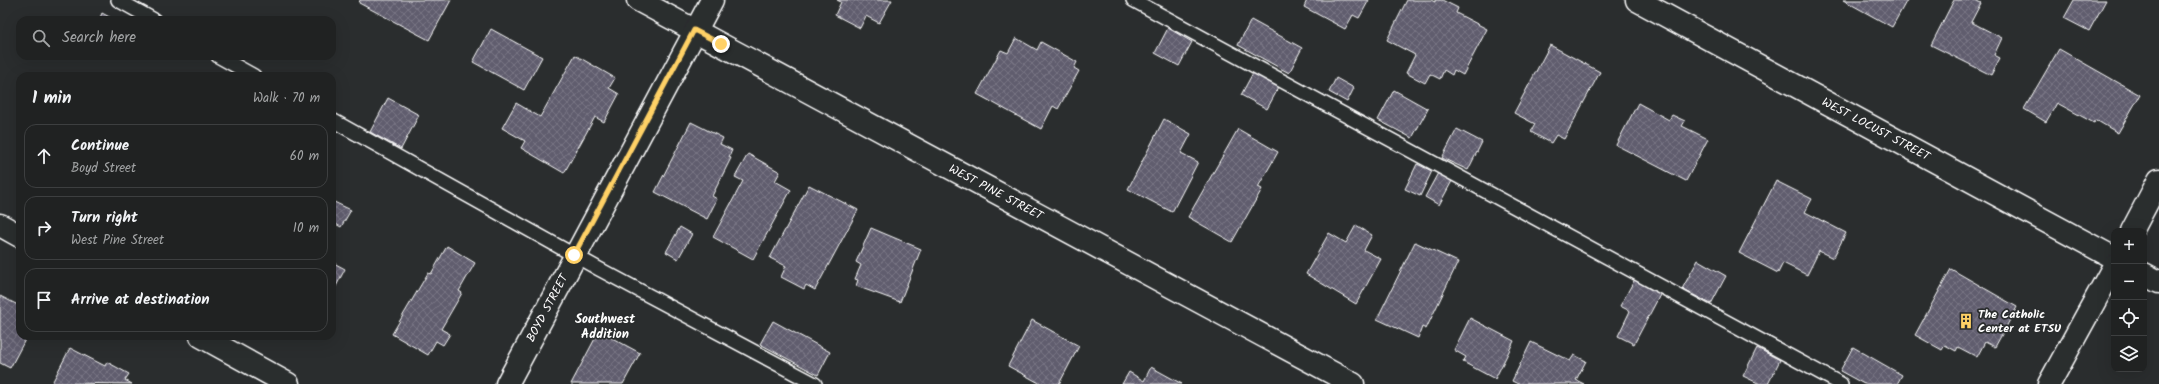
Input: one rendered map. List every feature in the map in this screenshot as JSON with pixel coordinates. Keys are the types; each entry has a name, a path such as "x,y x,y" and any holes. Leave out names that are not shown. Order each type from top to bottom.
{"street":[{"name":"WEST PINE STREET","path":"638,0 1353,384"},
{"name":"BOYD STREET","path":"506,384 694,30 712,0"},
{"name":"WEST LOCUST STREET","path":"1637,0 2111,256"},
{"path":"2134,228 2159,180"},
{"path":"0,225 16,234"},
{"path":"2049,384 2111,271"},
{"path":"2147,276 2159,282"},
{"path":"208,340 288,384"}],"lane":[{"path":"118,0 147,16"},
{"path":"1133,0 1841,384"},
{"path":"225,60 247,72"},
{"path":"336,122 574,255 815,384"}],"building":[{"path":"360,0 451,0 429,40 359,3"},
{"path":"837,0 892,0 879,23 866,16 860,28 835,15 841,2"},
{"path":"1307,0 1369,0 1359,18 1353,15 1345,29 1304,7"},
{"path":"1407,0 1431,0 1435,2 1435,0 1442,0 1458,8 1456,13 1487,29 1463,75 1454,70 1452,75 1444,70 1440,79 1430,74 1425,83 1406,73 1415,55 1387,40"},
{"path":"1843,0 1907,0 1892,27"},
{"path":"1954,0 1975,0 1981,3 1971,22 2002,38 1994,55 2000,58 1991,75 1931,45"},
{"path":"2074,0 2106,0 2089,31 2064,18"},
{"path":"102,13 108,16 101,16"},
{"path":"1251,20 1302,48 1289,73 1238,45"},
{"path":"1168,28 1192,42 1179,66 1155,53"},
{"path":"491,29 542,57 524,90 473,62"},
{"path":"1016,38 1037,50 1041,42 1077,62 1074,68 1079,71 1058,109 1053,106 1041,129 977,94 1001,50 1008,53"},
{"path":"1550,45 1600,72 1564,139 1556,135 1551,143 1531,132 1535,124 1514,113"},
{"path":"2059,49 2140,95 2118,133 2096,120 2094,123 2057,103 2046,122 2024,109"},
{"path":"575,55 615,78 609,88 619,94 604,122 595,117 564,173 521,148 525,141 502,128 516,103 540,117"},
{"path":"1254,71 1280,85 1267,109 1241,95"},
{"path":"1336,78 1354,88 1347,102 1329,92"},
{"path":"1394,90 1428,109 1412,138 1378,120"},
{"path":"388,98 419,115 401,149 370,132"},
{"path":"1638,103 1669,120 1672,115 1685,121 1682,126 1708,139 1686,181 1616,145"},
{"path":"1164,119 1191,134 1181,153 1198,162 1172,212 1128,189"},
{"path":"691,122 723,138 720,144 732,150 729,157 731,158 712,196 717,199 707,219 655,192"},
{"path":"1238,129 1278,152 1258,187 1262,189 1232,242 1188,217"},
{"path":"1457,129 1482,142 1468,170 1442,158"},
{"path":"748,154 780,172 775,181 791,190 753,259 713,237 743,181 735,177"},
{"path":"1417,164 1432,171 1420,196 1405,189"},
{"path":"1438,173 1452,181 1439,205 1425,197"},
{"path":"1776,181 1812,199 1805,212 1846,233 1833,258 1819,251 1807,275 1783,263 1778,273 1739,253"},
{"path":"809,185 858,210 815,290 806,285 804,289 781,277 786,266 770,258"},
{"path":"336,203 351,210 341,227 336,224"},
{"path":"1356,225 1372,235 1364,250 1381,259 1356,304 1306,274 1329,233 1346,243"},
{"path":"680,227 692,234 678,259 666,252"},
{"path":"871,228 921,249 900,302 856,286 858,280 855,279 861,265 856,262"},
{"path":"1415,242 1458,262 1426,329 1422,327 1418,338 1377,319"},
{"path":"447,246 475,263 459,291 462,293 441,329 450,334 443,345 436,341 428,355 392,334 428,273 431,274"},
{"path":"1698,260 1726,276 1711,304 1682,289"},
{"path":"336,264 345,269 336,286"},
{"name":"The Catholic Center at ETSU","path":"1951,269 2017,307 1995,347 1985,342 1977,357 1958,347 1956,351 1945,345 1942,350 1915,335"},
{"path":"1635,279 1661,293 1634,344 1618,336 1630,311 1620,306"},
{"path":"0,296 16,304 16,340 25,340 10,368 0,363"},
{"path":"1470,318 1514,341 1495,379 1463,362 1466,357 1454,350"},
{"path":"1032,320 1079,346 1059,384 1041,384 1008,366"},
{"path":"773,321 830,352 818,375 760,344"},
{"path":"599,331 640,353 623,384 571,384"},
{"path":"1531,342 1570,361 1574,355 1586,361 1576,380 1584,384 1518,384 1512,381"},
{"path":"1853,347 1902,375 1897,384 1864,384 1840,371"},
{"path":"70,348 105,366 107,362 129,374 125,380 132,384 52,383"},
{"path":"1757,348 1780,360 1768,384 1760,384 1743,376"},
{"path":"1151,367 1182,384 1122,384 1129,372 1144,381"}],"place":[{"name":"The Catholic Center at ETSU","path":"1966,321"}],"district":[{"name":"Southwest Addition","path":"605,326"}],"route":[{"path":"574,255 694,30 721,44"}]}
